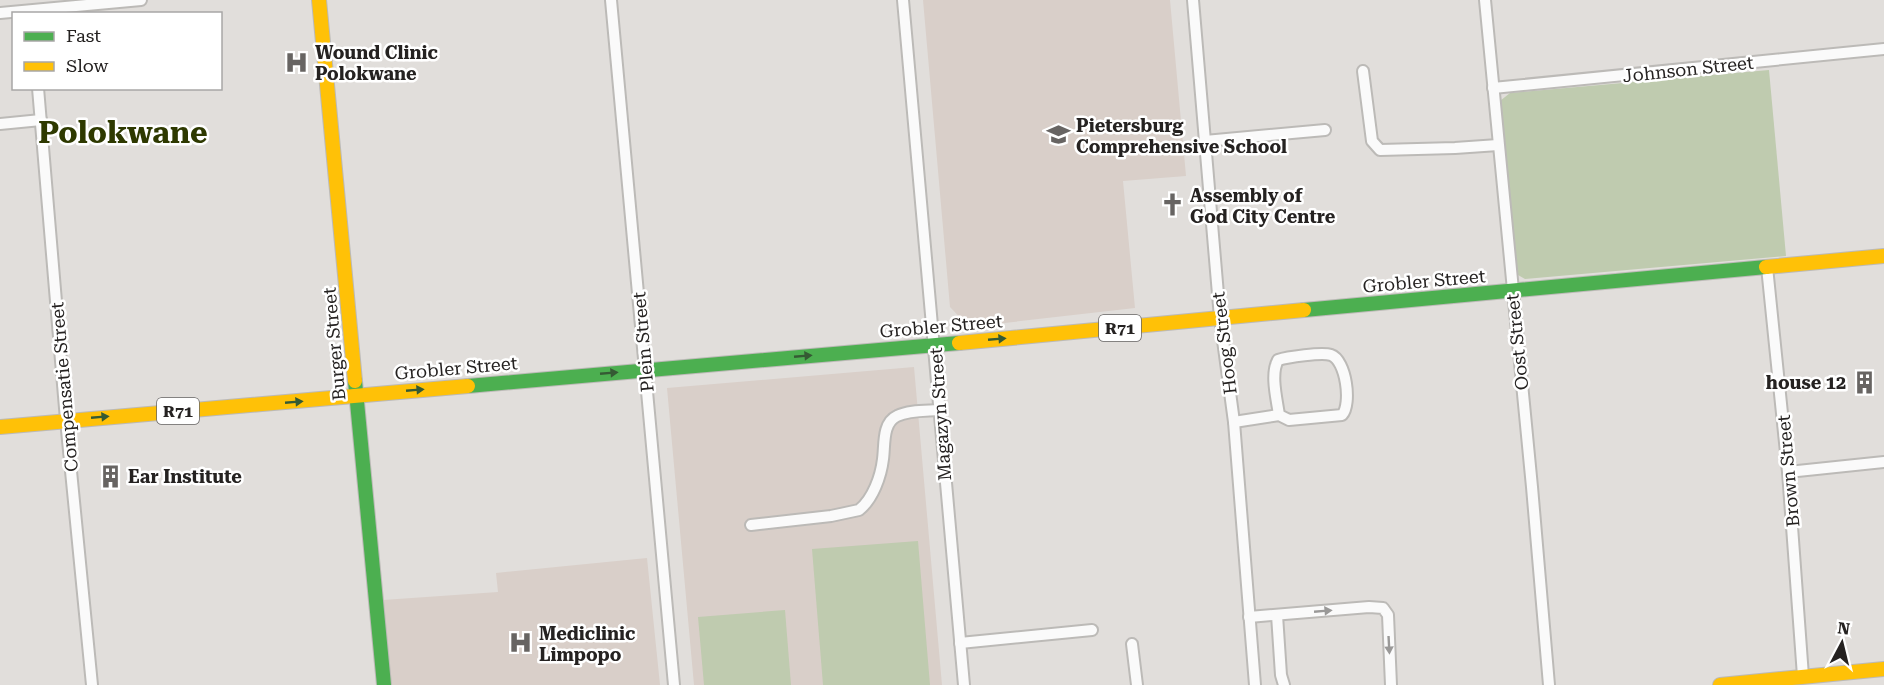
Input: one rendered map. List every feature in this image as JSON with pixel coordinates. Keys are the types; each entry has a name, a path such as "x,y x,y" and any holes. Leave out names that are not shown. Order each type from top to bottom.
{"main road":[{"name":"Burger Street","path":"319,0 384,685"},
{"name":"Grobler Street","path":"0,427 935,345 1884,256"},
{"path":"1720,685 1884,669"}],"street":[{"path":"0,13 31,8 141,0"},
{"name":"Plein Street","path":"611,0 674,685"},
{"name":"Magazyn Street","path":"903,0 964,685"},
{"name":"Hoog Street","path":"1193,0 1220,318 1234,422 1255,685"},
{"name":"Oost Street","path":"1485,0 1549,685"},
{"name":"Johnson Street","path":"1492,88 1884,49"},
{"path":"1364,71 1372,141 1380,150 1498,145"},
{"name":"Compensatie Street","path":"39,90 66,420 93,685"},
{"path":"0,124 41,120"},
{"path":"1205,141 1325,130"},
{"name":"Brown Street","path":"1767,267 1788,472 1803,676"},
{"path":"1234,422 1279,415 1289,420 1338,416 1345,413 1348,404 1347,390 1341,367 1336,358 1326,354 1278,360 1275,366 1275,376 1279,415"},
{"path":"751,525 831,516 859,510 872,493 880,473 886,429 890,422 901,414 939,410"},
{"path":"1788,472 1884,462"},
{"path":"1249,617 1369,607 1383,608 1388,615 1392,685"},
{"path":"1277,615 1281,675 1284,685"},
{"path":"960,644 1092,630"},
{"path":"1132,644 1137,685"}],"shaded area":[{"name":"Pietersburg Comprehensive School","path":"923,0 1170,0 1186,176 1123,181 1135,308 969,327 950,307"},
{"path":"914,367 942,685 694,685 667,388"},
{"name":"Mediclinic Limpopo","path":"647,558 660,685 390,685 383,600 498,592 496,573"}],"green space":[{"path":"1769,70 1786,256 1525,279 1518,275 1514,268 1500,101 1510,93"},
{"path":"918,541 930,685 823,685 812,549"},
{"path":"785,610 791,685 704,685 698,617"}],"traffic: fast":[{"path":"1304,310 1766,267"},
{"path":"468,386 959,343"},
{"path":"355,381 384,685"}],"traffic: slow":[{"path":"319,0 355,381"},
{"path":"1766,267 1884,256"},
{"path":"959,343 1304,310"},
{"path":"0,427 468,386"},
{"path":"1720,685 1884,669"}],"place":[{"name":"Wound Clinic Polokwane","path":"297,62"},
{"name":"Pietersburg Comprehensive School","path":"1058,135"},
{"name":"Assembly of God City Centre","path":"1172,205"},
{"name":"house 12","path":"1864,382"},
{"name":"Ear Institute","path":"110,476"},
{"name":"Mediclinic Limpopo","path":"521,643"}],"district":[{"name":"Polokwane","path":"123,132"}]}
